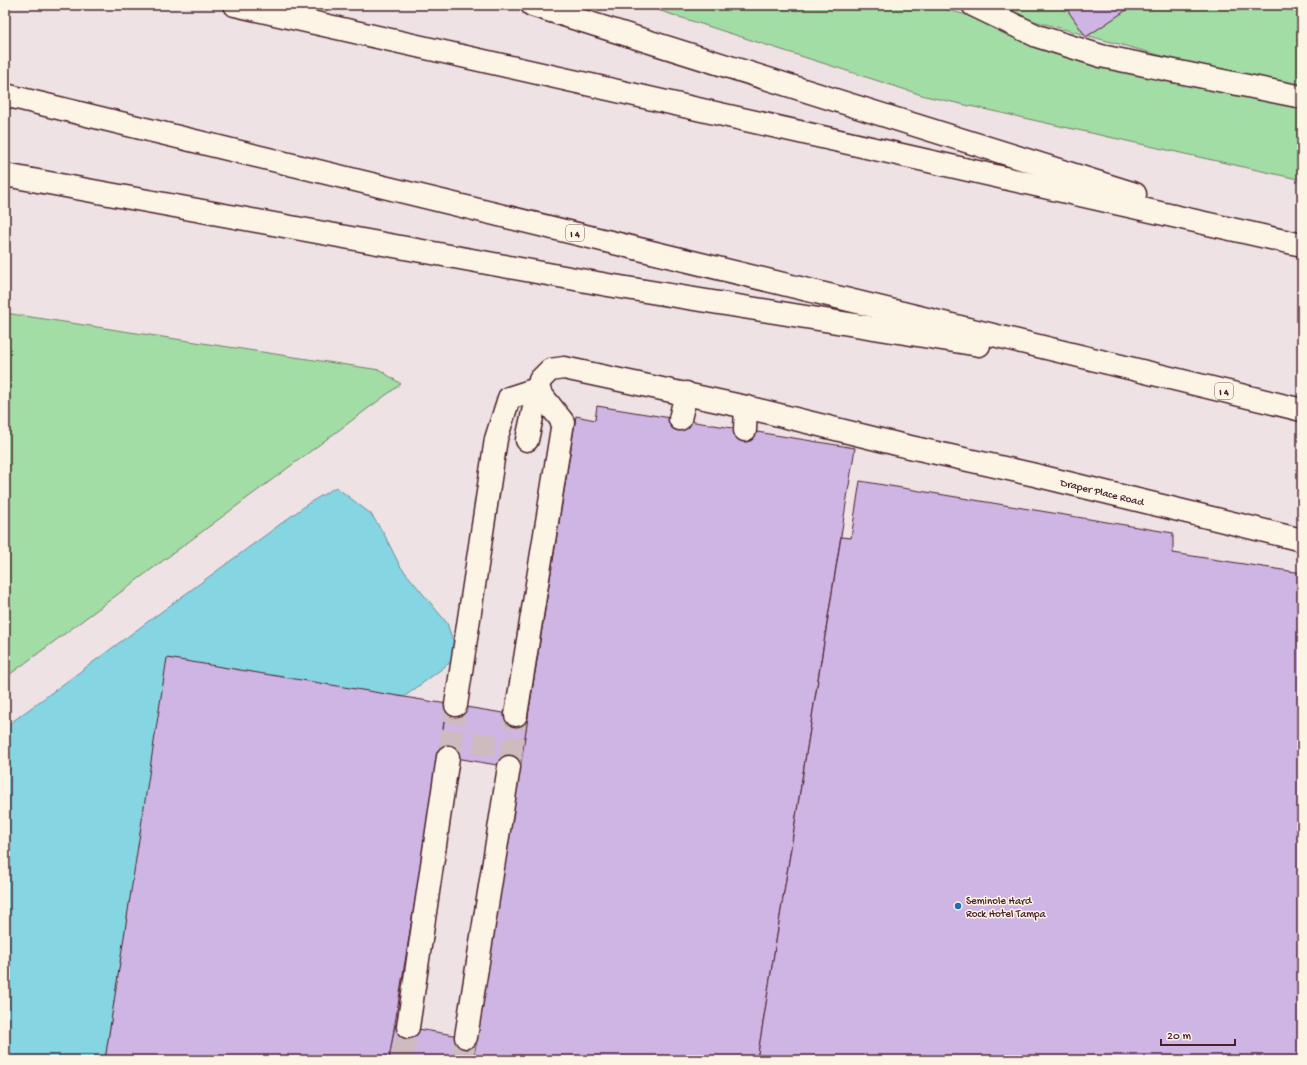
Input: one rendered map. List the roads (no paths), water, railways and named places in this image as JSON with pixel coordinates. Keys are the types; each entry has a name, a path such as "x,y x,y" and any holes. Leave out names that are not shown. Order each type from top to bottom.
{"main road":[{"path":"235,5 1292,243"},
{"path":"532,5 1292,243"},
{"path":"973,5 1037,36 1102,56 1302,97"},
{"name":"I 4","path":"5,95 1302,410"},
{"path":"5,175 608,285 1146,372"},
{"name":"Draper Place Road","path":"537,389 540,380 550,370 564,368 686,393 850,432 901,446 1035,475 1302,540"},
{"path":"527,440 537,389"},
{"path":"456,706 496,439 509,398 537,389"},
{"path":"516,715 562,422 537,389"},
{"path":"680,419 686,393"},
{"path":"745,430 746,408"},
{"path":"408,1027 448,757"},
{"path":"466,1037 509,767"}],"water":[{"path":"336,487 371,514 384,534 400,566 447,623 454,644 451,662 130,901 105,1060 5,1060 5,727 309,503"}],"tunnel":[{"path":"449,756 456,705"},
{"path":"510,762 516,715"},
{"path":"441,740 523,748"},
{"path":"402,1060 408,1027"},
{"path":"462,1060 466,1037"}],"place":[{"name":"Seminole Hard Rock Hotel Tampa","path":"958,906"}]}
